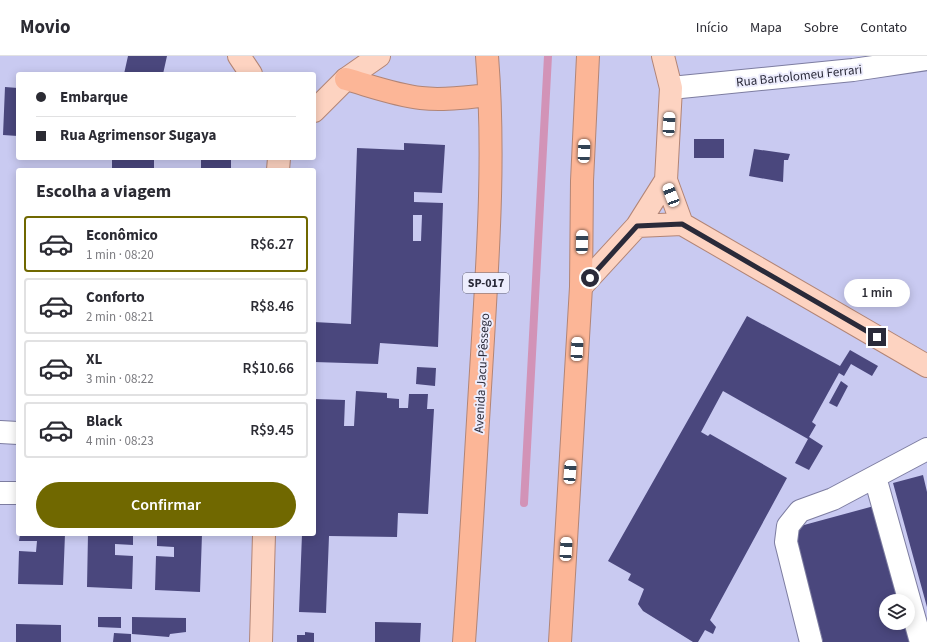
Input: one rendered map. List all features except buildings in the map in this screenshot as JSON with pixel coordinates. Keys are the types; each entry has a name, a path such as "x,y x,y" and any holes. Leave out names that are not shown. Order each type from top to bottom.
{"highway":[{"name":"Avenida Jacu-Pêssego","path":"464,642 474,510 491,214 487,56"},
{"path":"560,642 581,287 582,181 588,56"},
{"path":"346,79 396,94 422,98 443,99 489,95"}],"main road":[{"path":"239,56 250,72"},
{"path":"316,109 346,79 379,56"},
{"path":"663,56 671,88 666,180 682,224"},
{"path":"581,287 637,226 666,180"},
{"path":"637,226 682,224 927,366"},
{"path":"261,642 264,536"}],"street":[{"name":"Rua Bartolomeu Ferrari","path":"671,88 853,70 927,59"},
{"path":"0,432 16,433"},
{"path":"811,642 786,542 788,526 800,511 833,499 927,450"},
{"path":"875,476 921,642"},
{"path":"0,493 16,493"}],"waterway":[{"path":"524,503 548,56"}],"route":[{"path":"590,278 637,226 682,224 877,337"}]}
